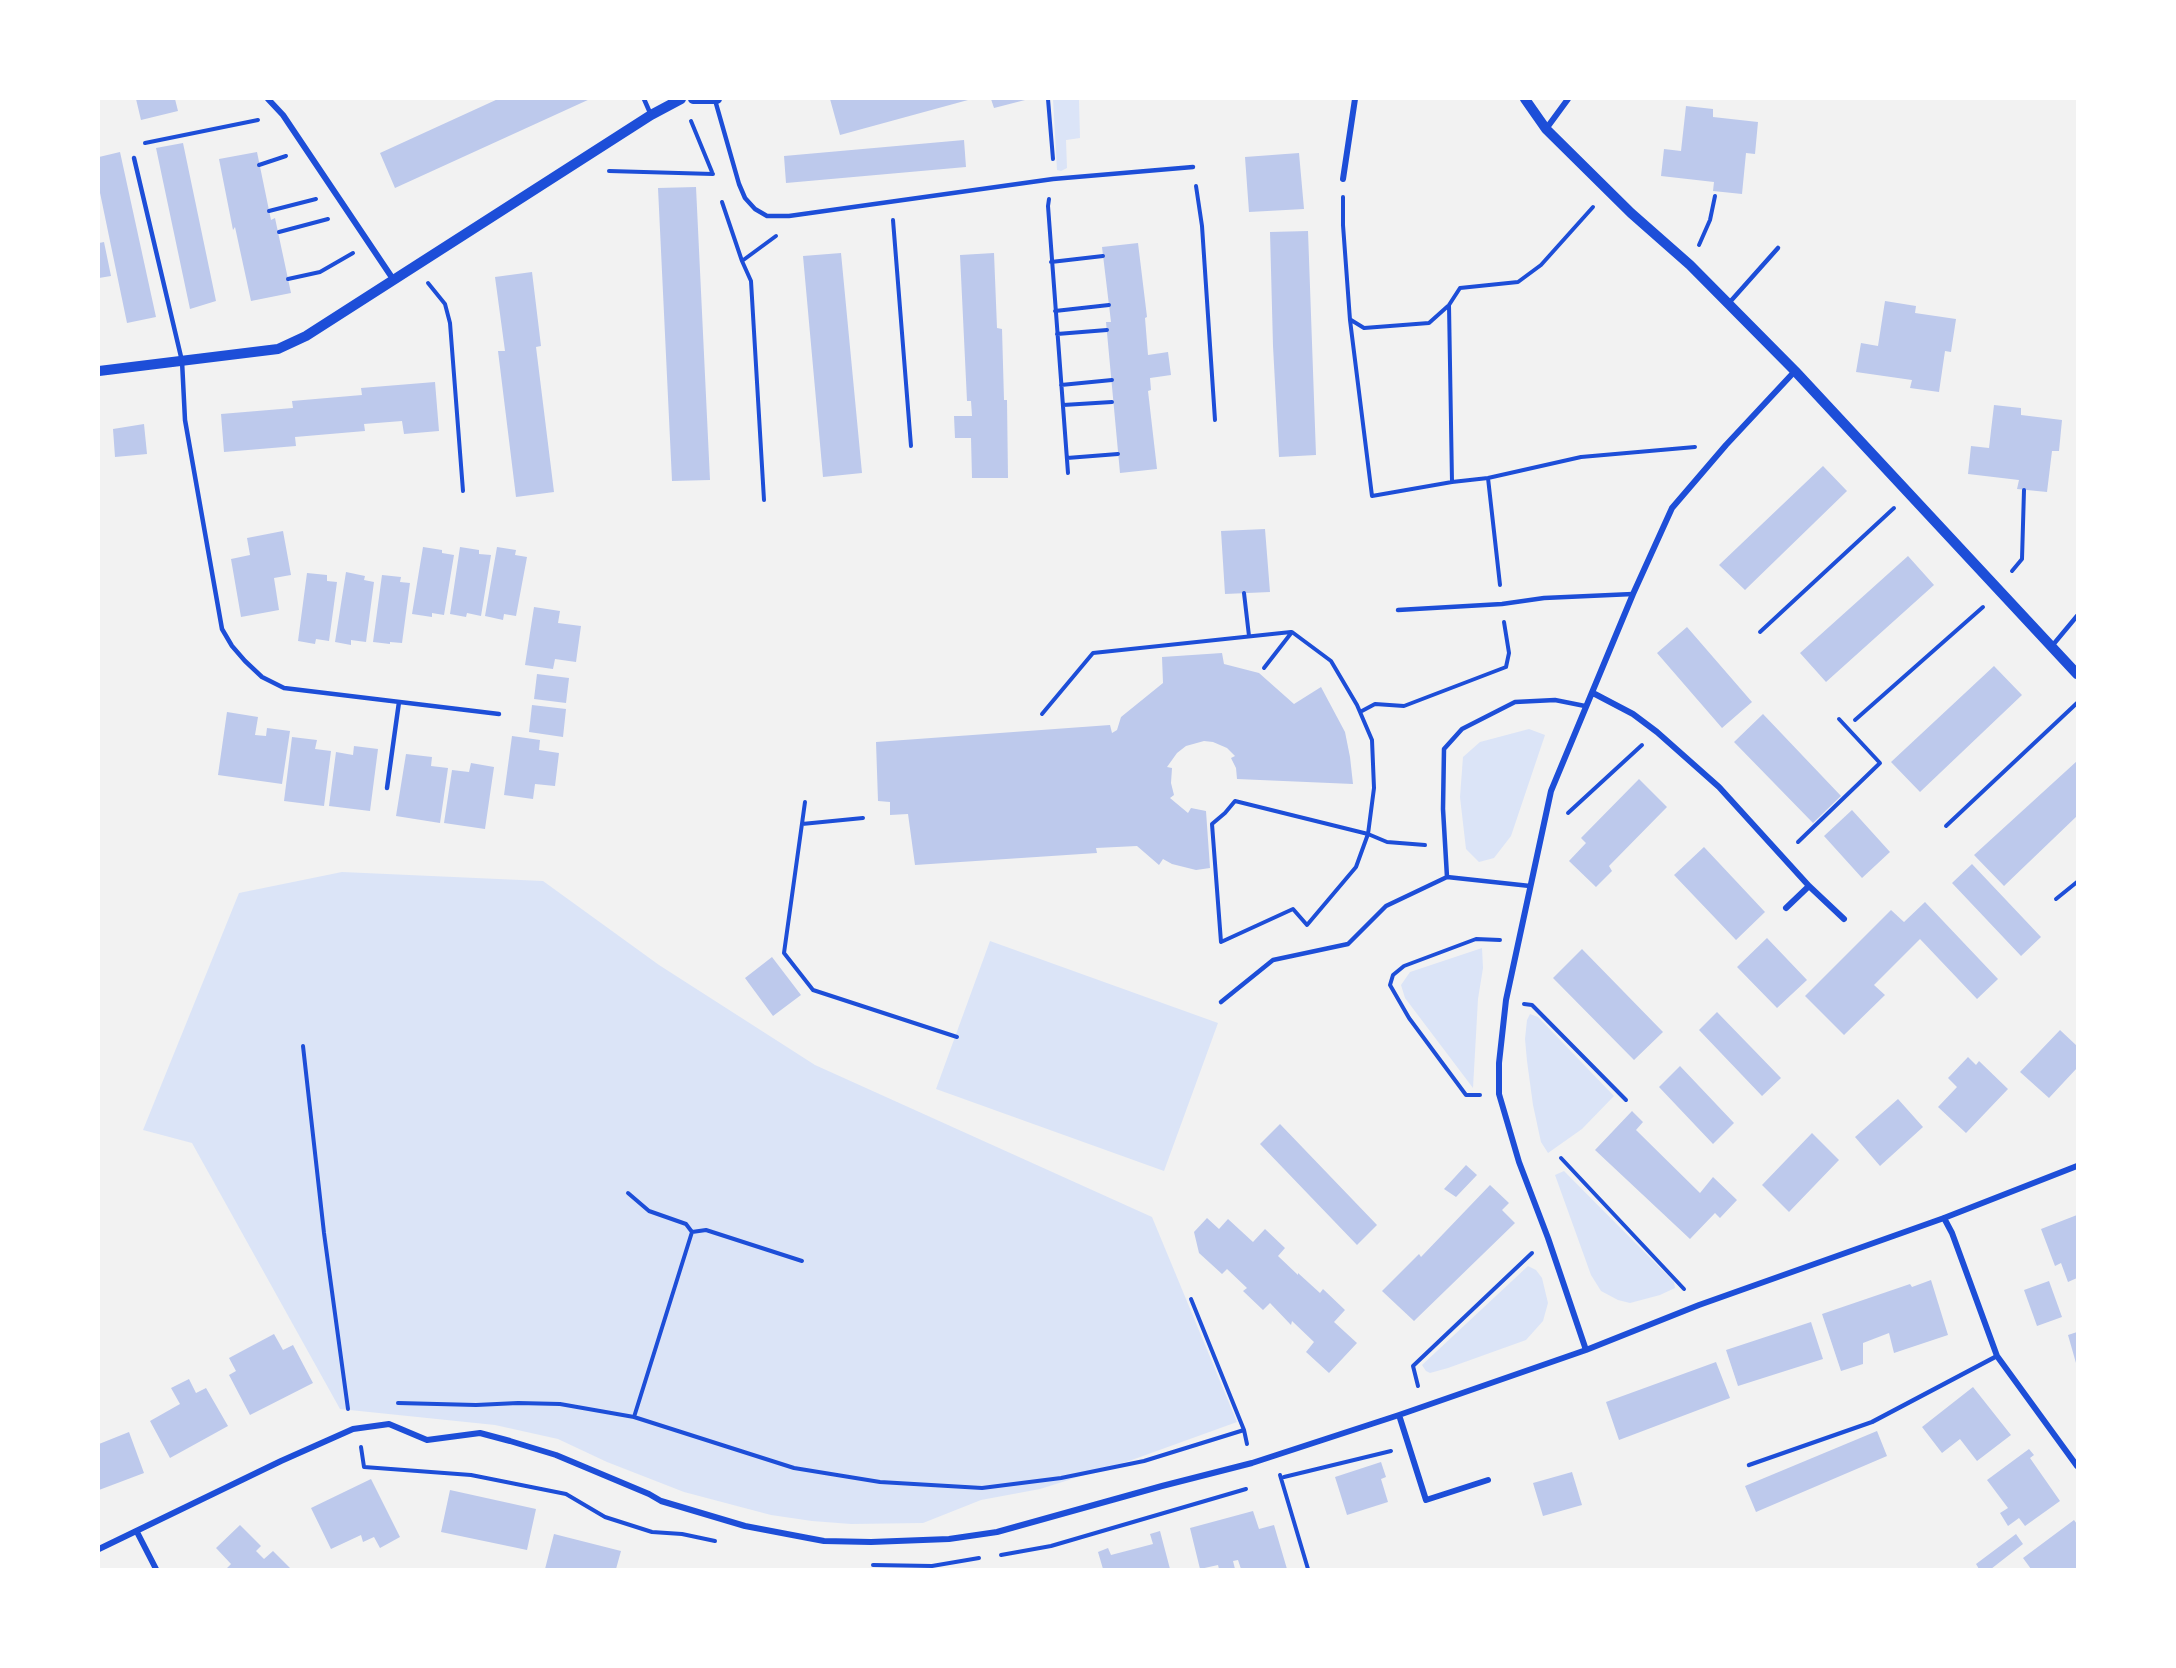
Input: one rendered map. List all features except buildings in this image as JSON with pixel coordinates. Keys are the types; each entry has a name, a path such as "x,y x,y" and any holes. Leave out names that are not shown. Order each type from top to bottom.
{"street":[{"path":"268,99 283,115 393,279"},
{"path":"99,370 278,349 306,336 651,115 681,99"},
{"path":"693,99 716,100"},
{"path":"1343,179 1355,99"},
{"path":"1525,99 1546,129 1631,213 1690,265 1795,371 2077,674"},
{"path":"1546,129 1568,99"},
{"path":"1586,1350 1548,1238 1519,1162 1500,1094 1499,1063 1506,1000 1530,886 1551,791 1585,705 1593,693 1633,594 1672,508 1726,445 1795,371"},
{"path":"1593,693 1633,714 1657,732 1719,788 1782,858 1844,919"},
{"path":"1786,908 1809,886"},
{"path":"99,1549 281,1461 353,1429 389,1424 426,1440 480,1433 556,1455 661,1501 735,1523 824,1541 949,1539 997,1532 1252,1463 1399,1415 1586,1350 1699,1305 1944,1218 2077,1166"},
{"path":"1944,1218 1952,1233 1997,1356 2077,1466"},
{"path":"1399,1415 1426,1500 1488,1480"},
{"path":"137,1532 156,1569"}],"lane":[{"path":"644,99 651,115"},
{"path":"716,100 745,198 755,209 767,216 789,216 1053,179 1193,167"},
{"path":"134,158 182,361 185,420 222,629 227,637 245,661 262,677 284,688 499,714"},
{"path":"1729,303 1778,248"},
{"path":"1398,610 1502,604 1544,598 1633,594"},
{"path":"2052,646 2077,616"},
{"path":"1447,877 1443,809 1444,749 1462,729 1515,702 1555,700 1585,705"},
{"path":"387,788 399,702"},
{"path":"1221,1002 1273,960 1348,944 1386,906 1447,877 1530,886"},
{"path":"1749,1465 1872,1422 1997,1356"}],"path":[{"path":"1048,99 1053,179 1048,206 1068,473"},
{"path":"134,158 131,146 283,115"},
{"path":"691,120 717,185"},
{"path":"1193,167 1202,226 1215,420"},
{"path":"566,169 713,174"},
{"path":"1343,179 1343,225 1350,320 1372,496 1488,477 1581,457 1726,445"},
{"path":"269,211 337,194"},
{"path":"720,196 751,281 764,500"},
{"path":"1690,265 1710,220 1715,196"},
{"path":"892,201 911,446"},
{"path":"1350,320 1364,328 1429,323 1449,305 1460,288 1518,282 1541,265 1593,207 1600,215"},
{"path":"279,232 349,213"},
{"path":"742,261 775,238 789,216"},
{"path":"288,279 320,272 369,244"},
{"path":"1052,262 1103,256"},
{"path":"415,267 445,304 450,323 463,491"},
{"path":"1055,311 1109,305"},
{"path":"1449,305 1452,482"},
{"path":"1057,334 1107,330"},
{"path":"1061,386 1112,380"},
{"path":"1063,405 1112,402"},
{"path":"1066,458 1118,454"},
{"path":"1360,711 1375,704 1404,706 1506,667 1509,653 1488,477"},
{"path":"1855,720 1983,607 2022,559 2024,490"},
{"path":"1760,632 1910,493"},
{"path":"1244,593 1249,636"},
{"path":"1264,668 1292,632"},
{"path":"1042,714 1093,653 1292,632 1331,661 1360,711 1372,740 1374,788 1368,834 1356,867 1307,925 1293,909 1221,942 1212,824 1235,801 1368,834 1387,842 1445,847"},
{"path":"1946,826 2077,703"},
{"path":"1782,858 1880,763 1839,719"},
{"path":"1546,817 1561,819 1657,732"},
{"path":"805,802 784,953 813,990 957,1037"},
{"path":"802,824 863,818"},
{"path":"2056,899 2077,882"},
{"path":"1500,1094 1467,1095 1409,1018 1390,985 1393,975 1404,966 1476,939 1519,941"},
{"path":"1506,1000 1532,1005 1626,1100"},
{"path":"303,1046 324,1233 353,1429"},
{"path":"1561,1158 1699,1305"},
{"path":"628,1193 649,1211 686,1224 692,1232"},
{"path":"692,1232 706,1230 802,1261"},
{"path":"634,1417 692,1232"},
{"path":"1423,1406 1413,1366 1548,1238"},
{"path":"1191,1299 1244,1430 1252,1463"},
{"path":"395,1403 560,1404 634,1417 795,1468 880,1482 982,1488 1061,1478 1144,1461 1244,1430"},
{"path":"1281,1478 1409,1447"},
{"path":"1277,1455 1281,1478 1308,1569"}],"shaded area":[{"path":"1053,99 1079,99 1080,138 1066,140 1067,168 1061,171 1057,170"},
{"path":"1529,729 1545,735 1511,836 1494,858 1479,862 1466,849 1460,797 1463,757 1480,742"},
{"path":"342,872 543,881 659,965 815,1065 1152,1217 1237,1422 1129,1461 1040,1489 981,1500 923,1523 851,1524 771,1515 684,1492 607,1462 558,1439 495,1425 340,1409 192,1143 143,1130 239,893"},
{"path":"990,941 1218,1023 1164,1171 936,1089"},
{"path":"1482,948 1483,968 1478,999 1473,1088 1405,998 1401,985 1410,972"},
{"path":"1530,1014 1538,1017 1614,1096 1582,1129 1548,1153 1541,1142 1527,1061 1525,1039"},
{"path":"1564,1171 1674,1282 1675,1288 1660,1295 1630,1303 1618,1300 1601,1291 1591,1275 1555,1175"},
{"path":"1528,1266 1536,1270 1542,1278 1548,1303 1543,1321 1526,1340 1448,1368 1430,1373 1426,1371 1422,1365"}]}
